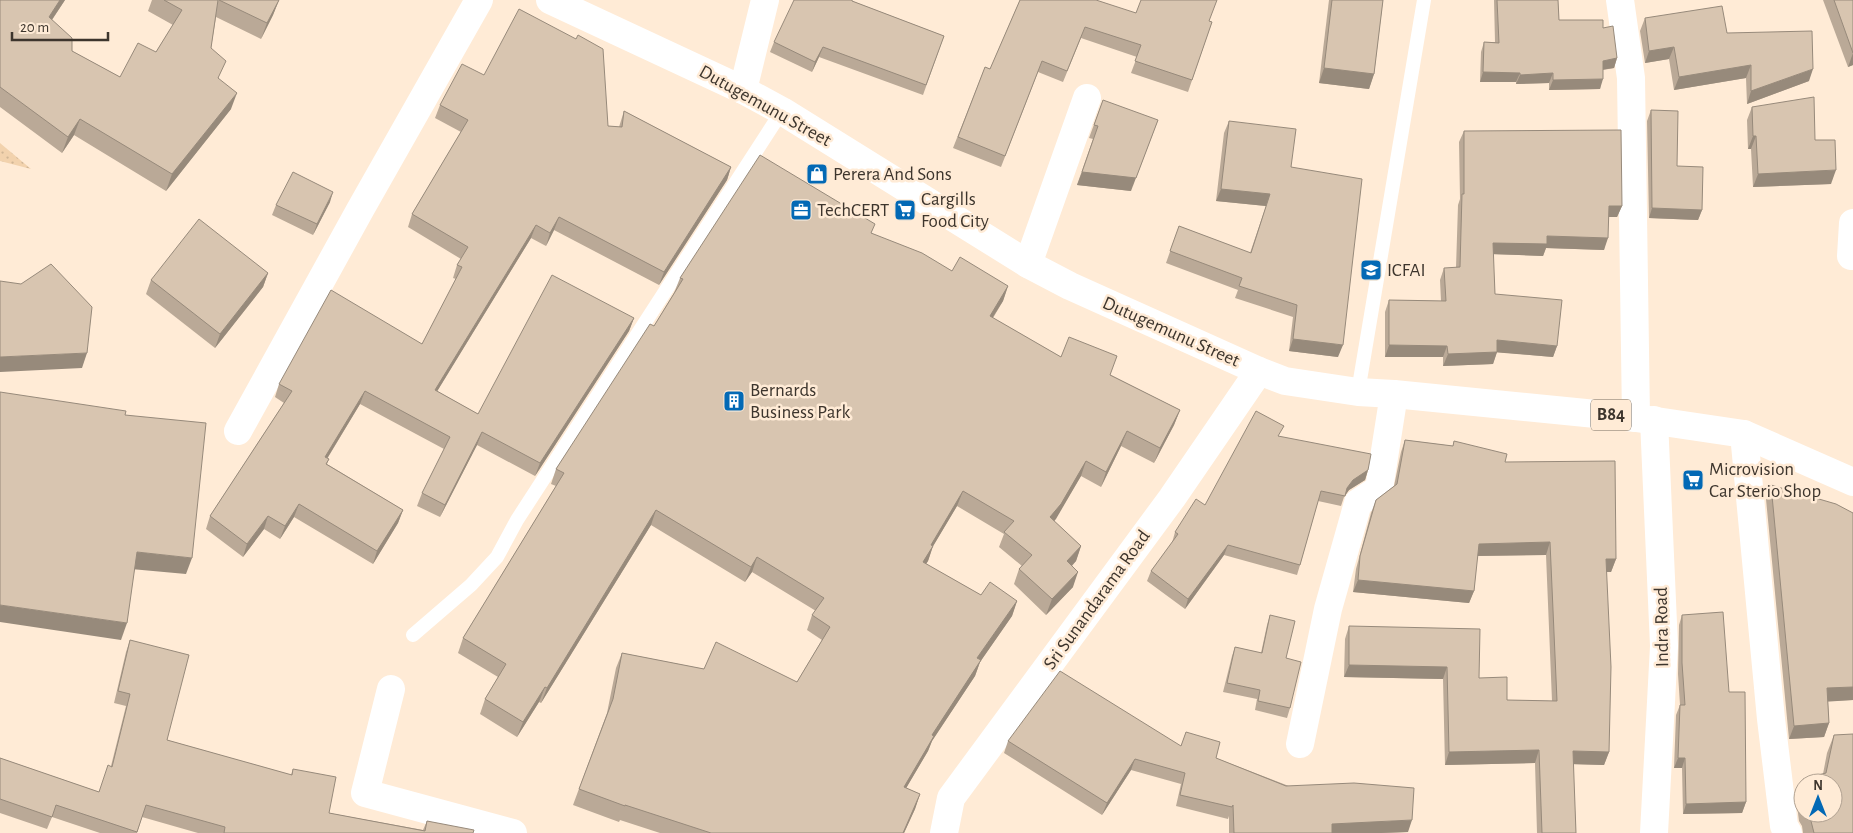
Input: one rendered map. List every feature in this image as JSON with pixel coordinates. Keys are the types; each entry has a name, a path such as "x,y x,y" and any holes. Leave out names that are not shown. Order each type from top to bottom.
{"street":[{"path":"238,432 360,210 479,0"},
{"name":"Dutugemunu Street","path":"550,0 743,90 782,112 1028,264 1070,286 1259,371 1285,380 1358,392 1645,419 1744,434 1853,482"},
{"path":"743,90 765,0"},
{"name":"Indra Road","path":"1620,0 1631,78 1645,419 1664,646 1654,833"},
{"path":"1028,264 1086,98"},
{"path":"1851,256 1853,222"},
{"name":"Sri Sunandarama Road","path":"944,833 951,798 1172,498 1259,371"},
{"path":"1300,744 1328,609 1358,503 1379,489 1394,394"},
{"path":"1744,434 1771,719 1784,826 1788,833"},
{"path":"391,689 365,793 513,833"}],"lane":[{"path":"1358,392 1424,0"},
{"path":"413,635 471,585 497,557 517,520 782,112"}],"shaded area":[{"path":"0,143 31,169 0,161"}],"building":[{"path":"0,0 60,0 49,17 72,38 72,51 120,77 138,43 156,52 182,10 164,0 218,0 211,48 226,61 218,78 237,93 172,174 80,119 68,137 0,87"},
{"path":"219,0 279,0 267,23"},
{"path":"794,0 852,0 944,36 926,85 823,47 815,62 774,42"},
{"path":"1020,0 1096,0 1136,13 1141,0 1217,0 1209,21 1212,22 1192,80 1135,61 1141,45 1085,27 1067,71 1042,61 1005,156 958,137 985,67 990,69"},
{"path":"1332,0 1383,0 1374,74 1324,68"},
{"path":"1497,0 1558,0 1559,20 1603,20 1603,28 1613,26 1617,58 1603,61 1603,79 1553,80 1553,73 1520,75 1520,73 1483,72 1484,42 1499,43"},
{"path":"1834,0 1853,0 1853,53"},
{"path":"1722,6 1727,33 1812,31 1813,69 1751,91 1751,65 1679,77 1674,47 1649,51 1645,18"},
{"path":"519,9 576,39 578,35 603,49 608,126 622,127 624,111 731,167 664,272 559,217 550,233 536,225 435,390 478,414 552,275 634,318 540,463 482,432 445,505 422,493 450,437 365,391 325,457 329,459 326,464 403,510 377,551 299,504 285,526 268,516 247,544 210,516 292,391 279,384 331,290 422,344 462,267 457,265 468,247 412,214 468,120 440,105 462,64 484,75"},
{"path":"1814,97 1815,140 1835,140 1836,170 1758,174 1756,136 1753,136 1752,107"},
{"path":"1103,100 1158,120 1136,178 1082,172 1098,126 1094,125"},
{"path":"1651,110 1678,111 1677,166 1703,167 1702,210 1652,208"},
{"path":"1229,121 1296,129 1291,167 1362,179 1343,345 1293,339 1297,305 1239,286 1242,278 1170,251 1179,226 1251,253 1270,194 1221,189"},
{"path":"1621,130 1622,206 1609,206 1608,238 1547,236 1547,244 1493,243 1495,294 1562,300 1557,346 1497,340 1497,352 1448,354 1447,346 1389,345 1389,300 1446,301 1444,268 1460,267 1462,194 1464,194 1464,131"},
{"path":"760,155 875,224 871,233 922,253 952,271 960,257 1008,286 990,316 1061,357 1069,337 1117,356 1110,375 1180,410 1160,448 1127,431 1106,472 1086,461 1061,504 1050,517 1081,546 1067,561 1078,572 1052,599 1019,569 1032,555 1004,532 1014,521 963,491 923,562 981,595 990,582 1017,601 977,658 981,660 932,735 934,736 904,787 920,794 903,833 711,833 625,806 579,789 613,699 622,653 704,669 716,642 797,682 830,627 812,615 824,598 757,557 751,567 656,510 547,688 545,687 523,722 485,699 506,664 463,638 564,473 556,469 650,324 654,326 683,279 680,278"},
{"path":"293,172 333,192 317,224 276,205"},
{"path":"199,219 268,273 220,334 151,280"},
{"path":"51,264 92,307 87,353 0,357 0,281 21,284"},
{"path":"0,392 126,411 125,415 206,423 192,558 137,552 127,623 0,605"},
{"path":"1256,411 1284,426 1278,436 1371,454 1368,470 1353,480 1347,488 1345,496 1321,491 1300,565 1228,545 1188,599 1151,571 1178,534 1175,532 1196,499 1205,505"},
{"path":"1405,440 1453,446 1454,441 1507,454 1505,462 1615,461 1616,559 1606,559 1611,667 1609,752 1573,751 1576,833 1542,833 1539,750 1449,752 1447,667 1349,665 1349,626 1480,629 1479,678 1507,677 1507,700 1557,701 1550,542 1479,544 1474,591 1358,580 1360,556 1376,500 1397,484"},
{"path":"1771,485 1836,504 1853,513 1853,687 1827,688 1829,723 1794,726"},
{"path":"1723,612 1729,692 1745,692 1746,802 1686,804 1685,758 1678,758 1680,705 1685,705 1682,663 1682,615"},
{"path":"1270,615 1295,621 1286,658 1301,662 1290,708 1258,701 1260,690 1227,683 1235,647 1262,653"},
{"path":"130,640 189,655 167,740 292,775 293,769 336,777 329,813 425,831 427,821 474,830 473,833 224,833 225,827 146,805 137,832 56,805 52,817 0,799 0,758 99,792 108,765 112,767 130,694 118,691"},
{"path":"1060,671 1181,746 1186,732 1220,742 1216,758 1286,786 1354,783 1414,788 1412,820 1332,824 1332,833 1234,833 1233,805 1232,807 1180,795 1185,773 1135,759 1107,803 1008,741"},
{"path":"1853,734 1853,833 1814,833 1812,823 1843,823 1843,773 1826,773 1834,735"}],"place":[{"name":"Perera And Sons","path":"817,174"},
{"name":"TechCERT","path":"801,210"},
{"name":"Cargills Food City","path":"905,210"},
{"name":"ICFAI","path":"1371,270"},
{"name":"Bernards Business Park","path":"734,401"},
{"name":"Microvision Car Sterio Shop","path":"1693,480"}]}
